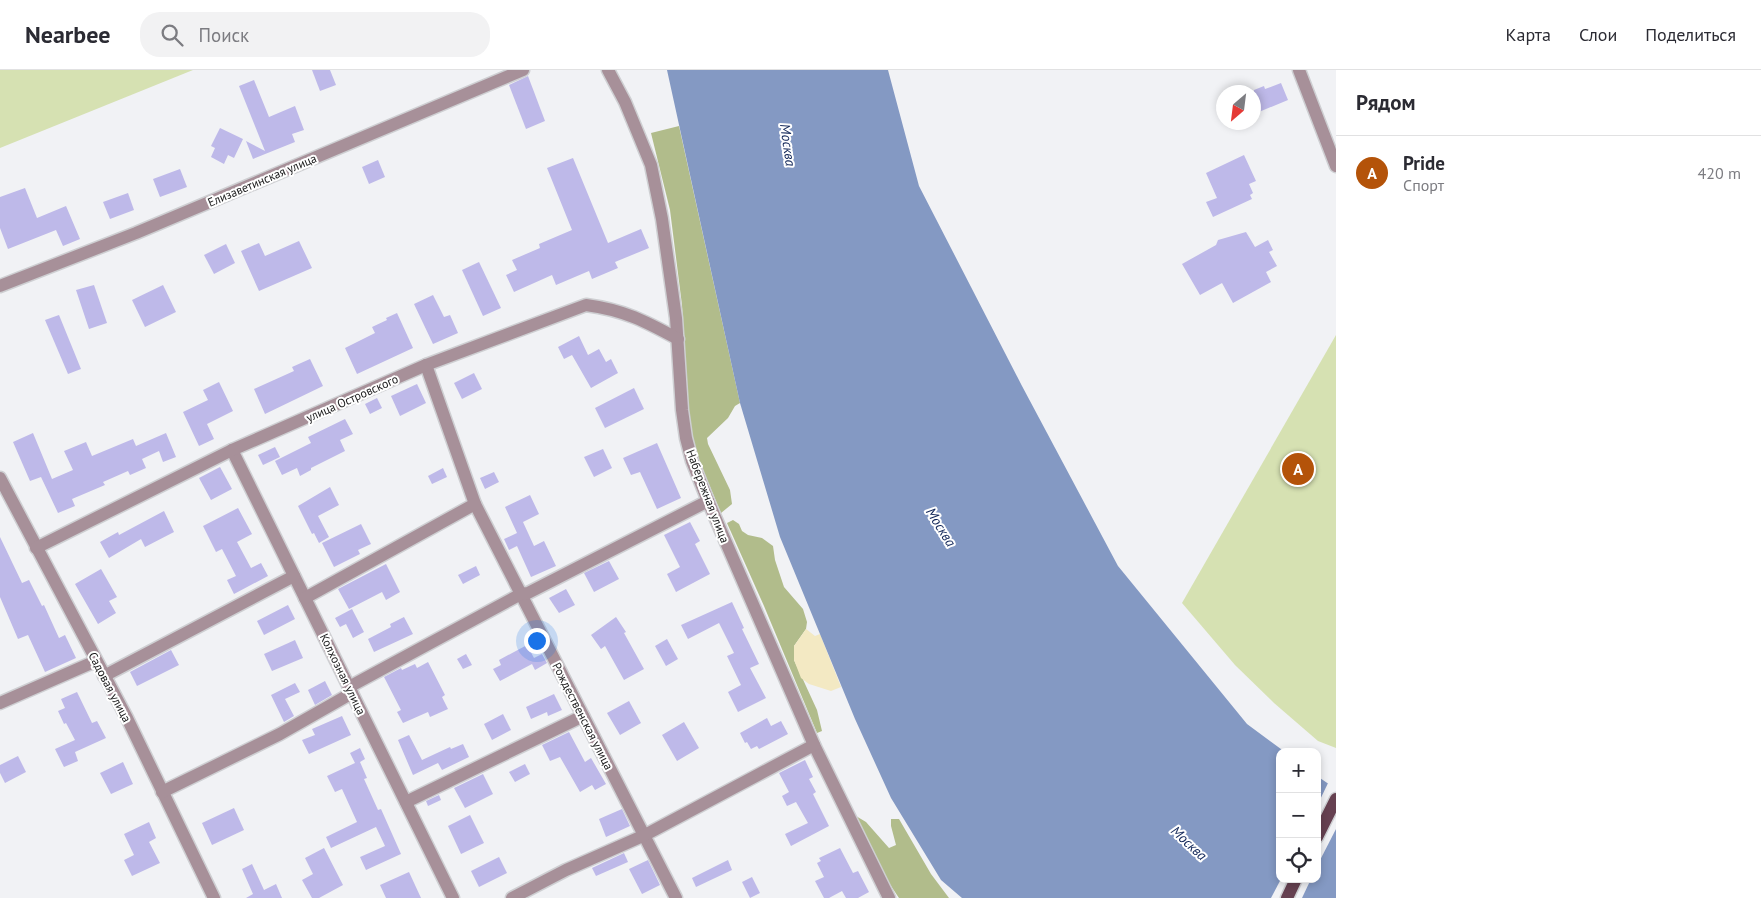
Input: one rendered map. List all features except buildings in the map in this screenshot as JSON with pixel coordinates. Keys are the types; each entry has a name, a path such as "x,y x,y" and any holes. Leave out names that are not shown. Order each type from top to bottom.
{"main road":[{"path":"1321,828 1336,799"},
{"path":"1287,898 1294,883"}],"street":[{"name":"Елизаветинская улица","path":"0,286 136,233 522,70"},
{"name":"Набережная улица","path":"608,70 625,102 652,165 662,219 678,339 682,410 692,461 814,745 889,898"},
{"path":"1299,70 1336,166"},
{"name":"улица Островского","path":"36,548 232,450 426,365 586,305 608,308 638,317 678,339"},
{"name":"Рождественская улица","path":"426,365 475,504 646,835 676,898"},
{"name":"Колхозная улица","path":"232,450 453,898"},
{"name":"Садовая улица","path":"0,478 104,676 214,898"},
{"path":"162,792 280,734 351,690 521,594 528,593 708,501"},
{"path":"305,598 475,504"},
{"path":"104,676 294,576"},
{"path":"0,703 96,661"},
{"path":"406,802 583,716"},
{"path":"512,898 566,870 646,835 814,745"}],"green space":[{"path":"0,70 193,70 0,148"},
{"path":"679,126 740,403 735,406 728,418 707,438 708,444 730,490 732,504 721,513 695,451 688,410 682,305 670,210 651,133"},
{"path":"1336,335 1336,748 1318,741 1274,703 1235,665 1182,603"},
{"path":"733,520 748,535 762,538 773,546 775,560 784,587 803,609 807,622 806,629 794,646 794,660 817,710 822,731 817,733 727,523"},
{"path":"856,816 866,822 889,848 896,845 891,819 899,819 931,874 949,898 899,898 881,871"}],"sand":[{"path":"806,629 815,636 820,634 841,687 831,691 809,684 801,678 794,660 794,646"}],"water":[{"name":"Москва","path":"667,70 888,70 919,186 1022,386 1118,566 1247,724 1280,748 1276,748 1276,883 1321,883 1321,779 1336,789 1336,898 962,898 941,880 891,798 855,719 780,537 740,403"}],"pier":[{"path":"1329,781 1336,786 1336,829 1321,858 1321,838 1321,798"},
{"path":"1279,883 1309,883 1302,898 1271,898"}],"place":[{"name":"Pride","path":"1298,469"}]}
